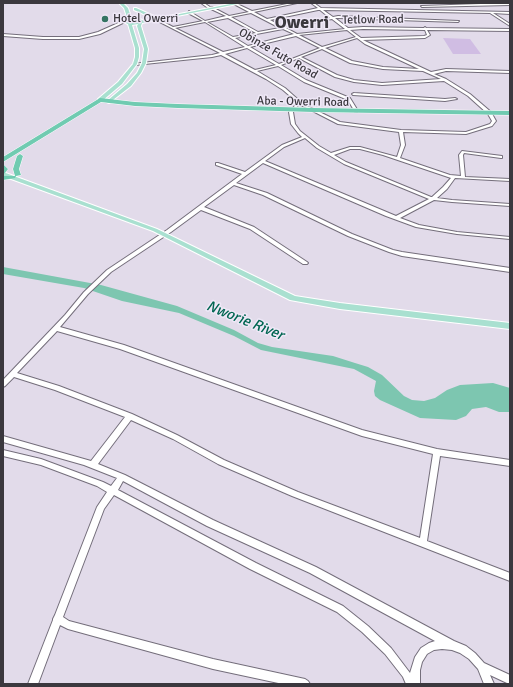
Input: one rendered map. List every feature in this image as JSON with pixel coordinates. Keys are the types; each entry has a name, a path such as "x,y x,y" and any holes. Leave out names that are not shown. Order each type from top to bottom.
{"highway":[{"path":"115,97 116,104"},
{"path":"3,166 10,155 98,101 106,104"},
{"path":"3,166 106,104"},
{"name":"Aba - Owerri Road","path":"106,104 171,110 510,114"},
{"name":"Aba - Owerri Road","path":"316,112 356,111 491,114"},
{"path":"38,139 46,141"},
{"path":"3,178 16,176 16,169 20,156"}],"main road":[{"path":"98,101 120,83 135,63 137,57 137,48 134,35 128,22 128,14 126,8 121,3"},
{"path":"106,104 129,85 144,63 146,49 139,26 140,21 134,8 154,18 230,3"},
{"path":"128,22 240,3"},
{"path":"3,166 16,176 167,233 299,295 366,305 510,321"},
{"path":"167,233 280,292 299,300 442,320 510,326"}],"street":[{"path":"202,3 257,32"},
{"path":"234,3 350,62 383,68 427,71"},
{"path":"173,28 296,3"},
{"path":"154,18 255,71 284,90 298,103 331,120 344,124 401,131 466,132 492,125 494,121 491,114 469,95 432,73 359,38 330,18 312,3"},
{"path":"477,4 510,25"},
{"path":"430,29 421,5 510,4"},
{"path":"267,20 318,8 491,14 510,13"},
{"name":"Obinze Futo Road","path":"189,12 318,88 348,99"},
{"path":"233,38 330,18 427,19 458,21"},
{"path":"502,21 510,21"},
{"path":"3,35 43,38 72,38 91,35 128,22"},
{"path":"255,71 279,65 322,47 359,38 426,37 429,35 425,28"},
{"name":"Tetlow Road","path":"135,63 169,61 223,54 296,35 346,29 425,28 510,30"},
{"path":"299,57 336,76 354,82 382,84 445,80"},
{"path":"432,73 446,70 510,72"},
{"path":"354,82 354,94"},
{"path":"356,111 348,99 354,94 445,100 455,99"},
{"path":"298,103 291,111 293,124 299,132 345,163 434,198 510,206"},
{"path":"398,158 402,145 401,131"},
{"path":"3,384 56,328 98,280 167,233 244,174 288,143 305,137"},
{"path":"331,154 350,148 360,148 398,158 454,177 510,180"},
{"path":"463,178 461,155 463,152 501,157"},
{"path":"262,161 418,226 457,233 510,238"},
{"path":"217,164 244,174"},
{"path":"396,218 434,198 454,177"},
{"path":"233,183 265,194 350,235 391,251 402,254 510,270"},
{"path":"201,208 252,228 305,263"},
{"path":"56,328 122,347 362,433 437,452 510,463"},
{"path":"12,374 57,388 130,416 175,437 221,462 295,494 510,577"},
{"path":"93,465 130,416"},
{"path":"3,439 58,453 122,477 210,523 319,573 452,645 463,649 481,666 489,684"},
{"path":"423,543 437,452"},
{"path":"3,453 41,462 74,473 112,490 247,562 340,609 365,629 388,651 406,674 411,684"},
{"path":"32,684 101,507 122,477"},
{"path":"57,619 68,625 205,662 305,684"},
{"path":"415,684 415,670 418,660 424,651 432,646 442,644 452,645"},
{"path":"481,666 510,680"}],"shaded area":[{"path":"443,38 470,39 481,54 453,54"},
{"path":"3,267 101,285 177,306 234,330 258,343 272,347 333,356 368,367 382,375 404,396 412,400 424,401 435,398 447,390 460,385 493,383 510,388 510,412 499,412 486,407 472,409 466,416 456,420 420,418 380,400 375,396 374,391 376,381 354,369 261,350 234,336 179,313 122,301 84,288 3,274"}],"place":[{"name":"Hotel Owerri","path":"105,19"}],"district":[{"name":"Owerri","path":"302,23"}],"water label":[{"name":"Nworie River","path":"245,321"}]}
